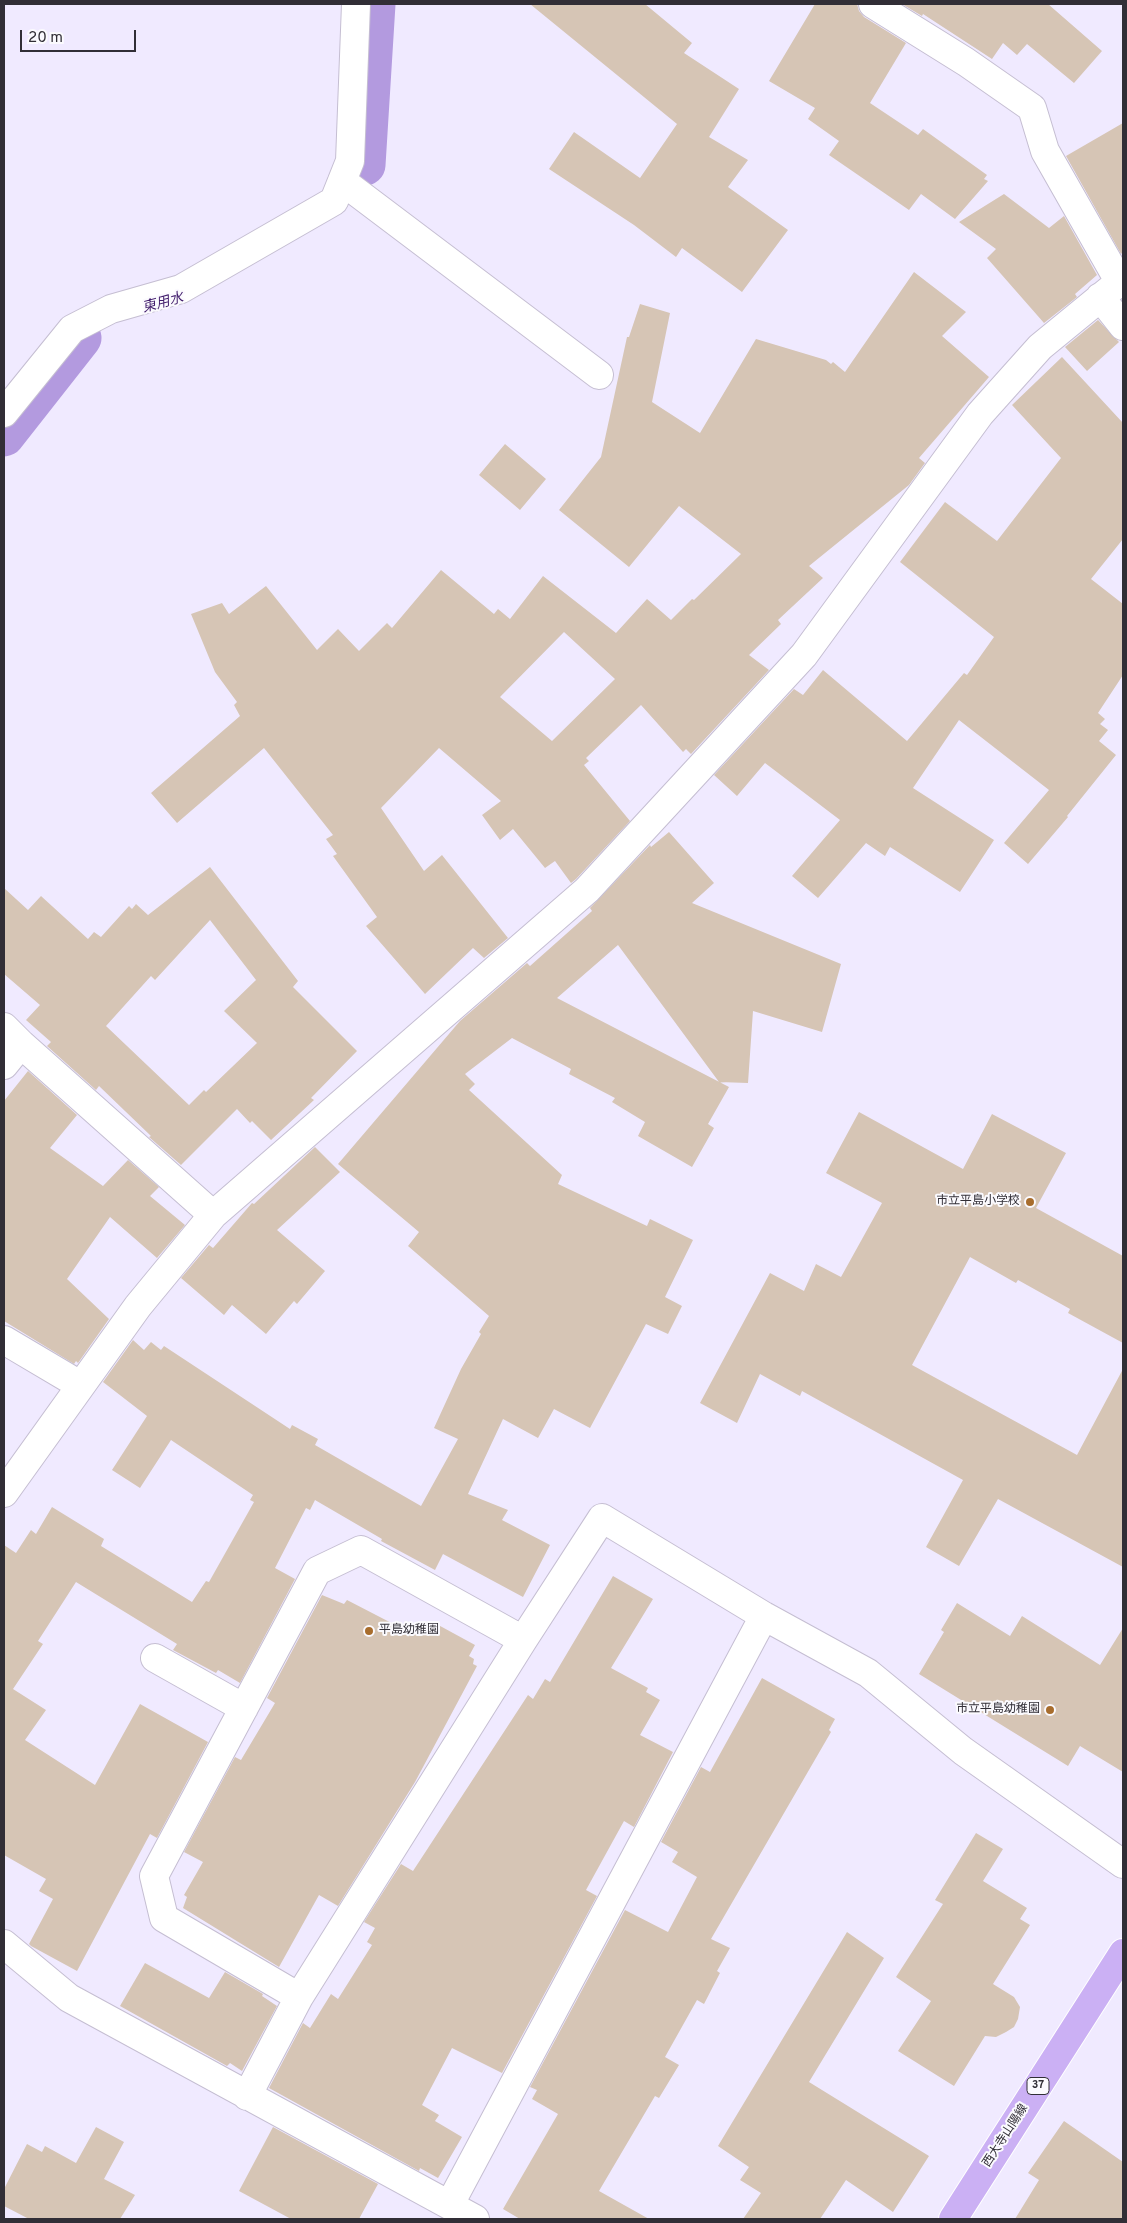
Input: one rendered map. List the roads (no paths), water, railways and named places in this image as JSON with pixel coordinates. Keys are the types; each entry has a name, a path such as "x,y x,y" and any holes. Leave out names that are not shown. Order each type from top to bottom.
{"main road":[{"name":"西大寺山陽線","path":"953,2219 1123,1952"}],"street":[{"path":"4,413 72,329 112,309 182,289 334,201 350,161 356,4"},
{"path":"873,4 966,62 1032,108 1045,151 1114,286 1123,326"},
{"path":"342,181 600,375"},
{"path":"4,1493 138,1306 212,1215 587,890 804,656 980,414 1040,347 1114,286"},
{"path":"4,1065 12,1036 212,1215"},
{"path":"4,1340 80,1385"},
{"path":"247,2096 299,1997 523,1640 602,1518 764,1616 868,1673 963,1751 1123,1864"},
{"path":"299,1997 164,1918 154,1876 317,1571 360,1550 523,1640"},
{"path":"450,2204 764,1616"},
{"path":"155,1658 244,1708"},
{"path":"4,1944 69,1998 475,2219"}],"waterway":[{"name":"東用水","path":"365,165 375,4"},
{"name":"東用水","path":"4,436 81,338"}],"place":[{"name":"市立平島小学校","path":"1030,1202"},
{"name":"平島幼稚園","path":"369,1631"},
{"name":"市立平島幼稚園","path":"1050,1710"}]}
